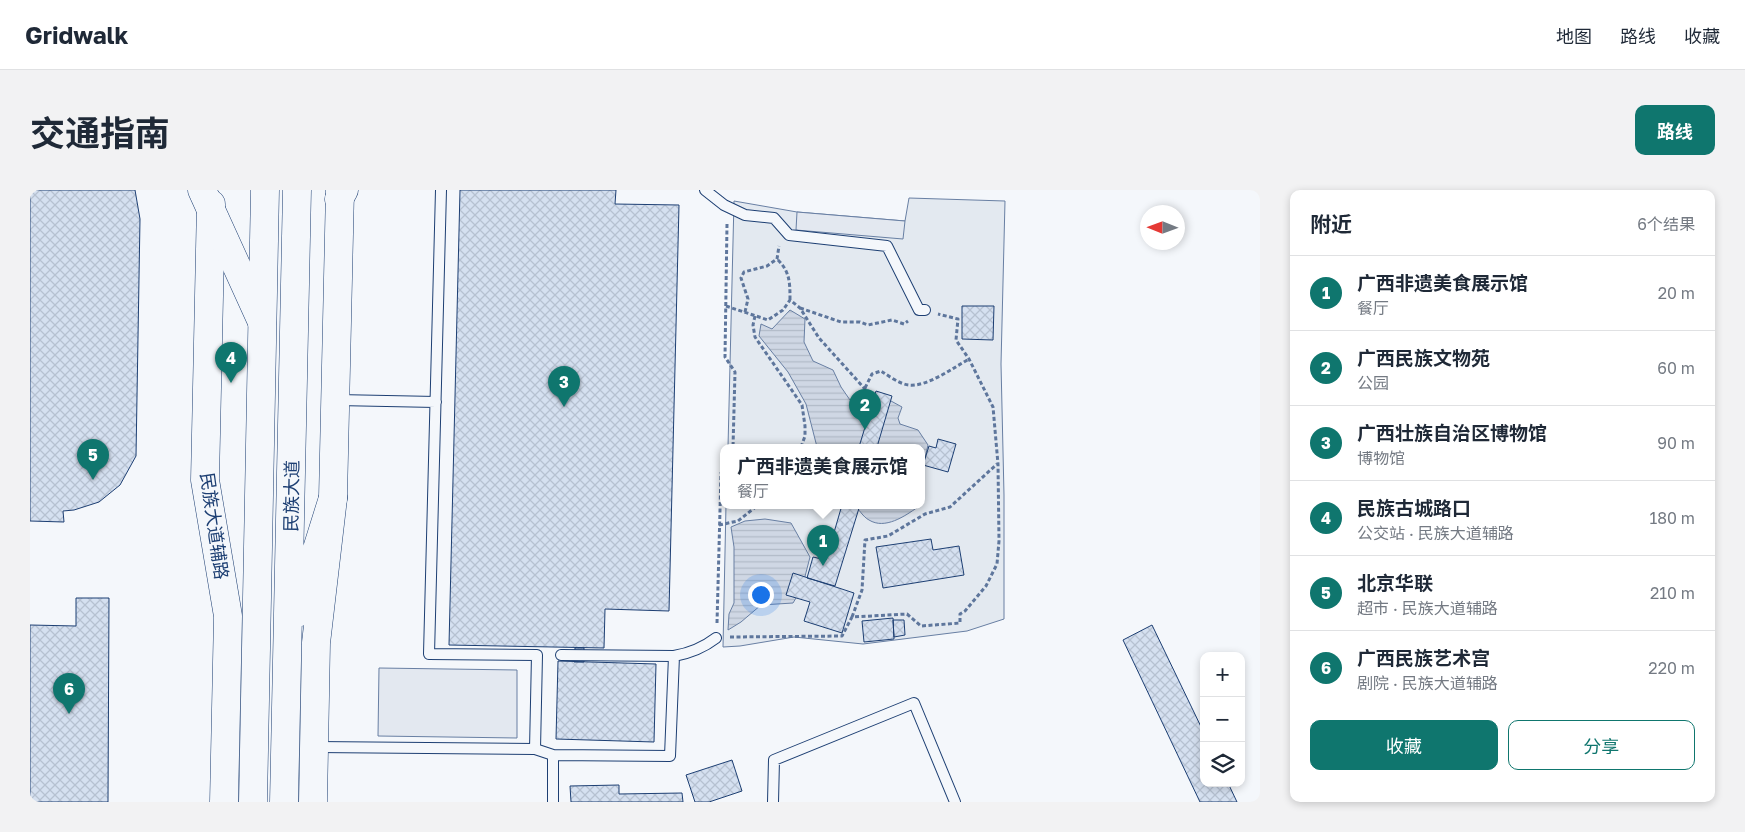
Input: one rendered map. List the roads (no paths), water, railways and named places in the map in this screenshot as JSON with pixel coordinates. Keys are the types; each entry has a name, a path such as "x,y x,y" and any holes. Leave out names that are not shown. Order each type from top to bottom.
{"main road":[{"name":"民族大道","path":"253,802 265,190"},
{"name":"民族大道","path":"284,802 297,190"},
{"path":"313,802 316,644 334,498 341,193"},
{"path":"208,197 262,322"},
{"name":"民族大道辅路","path":"208,197 205,480 228,616 224,802"},
{"path":"288,643 334,498"}],"lane":[{"path":"441,190 429,654 537,655 535,749"},
{"path":"705,190 745,215 774,218 789,235 887,246 922,310"},
{"path":"336,400 436,402"},
{"path":"561,655 674,656 691,653 704,647 716,638"},
{"path":"314,747 535,749 553,754 670,756 674,656"},
{"path":"773,802 774,760 914,703 955,802"},
{"path":"553,754 553,802"}],"place":[{"name":"民族古城路口","path":"231,383"},
{"name":"广西壮族自治区博物馆","path":"564,407"},
{"name":"广西民族文物苑","path":"865,430"},
{"name":"北京华联","path":"93,480"},
{"name":"广西非遗美食展示馆","path":"823,566"},
{"name":"广西民族艺术宫","path":"69,714"}]}
